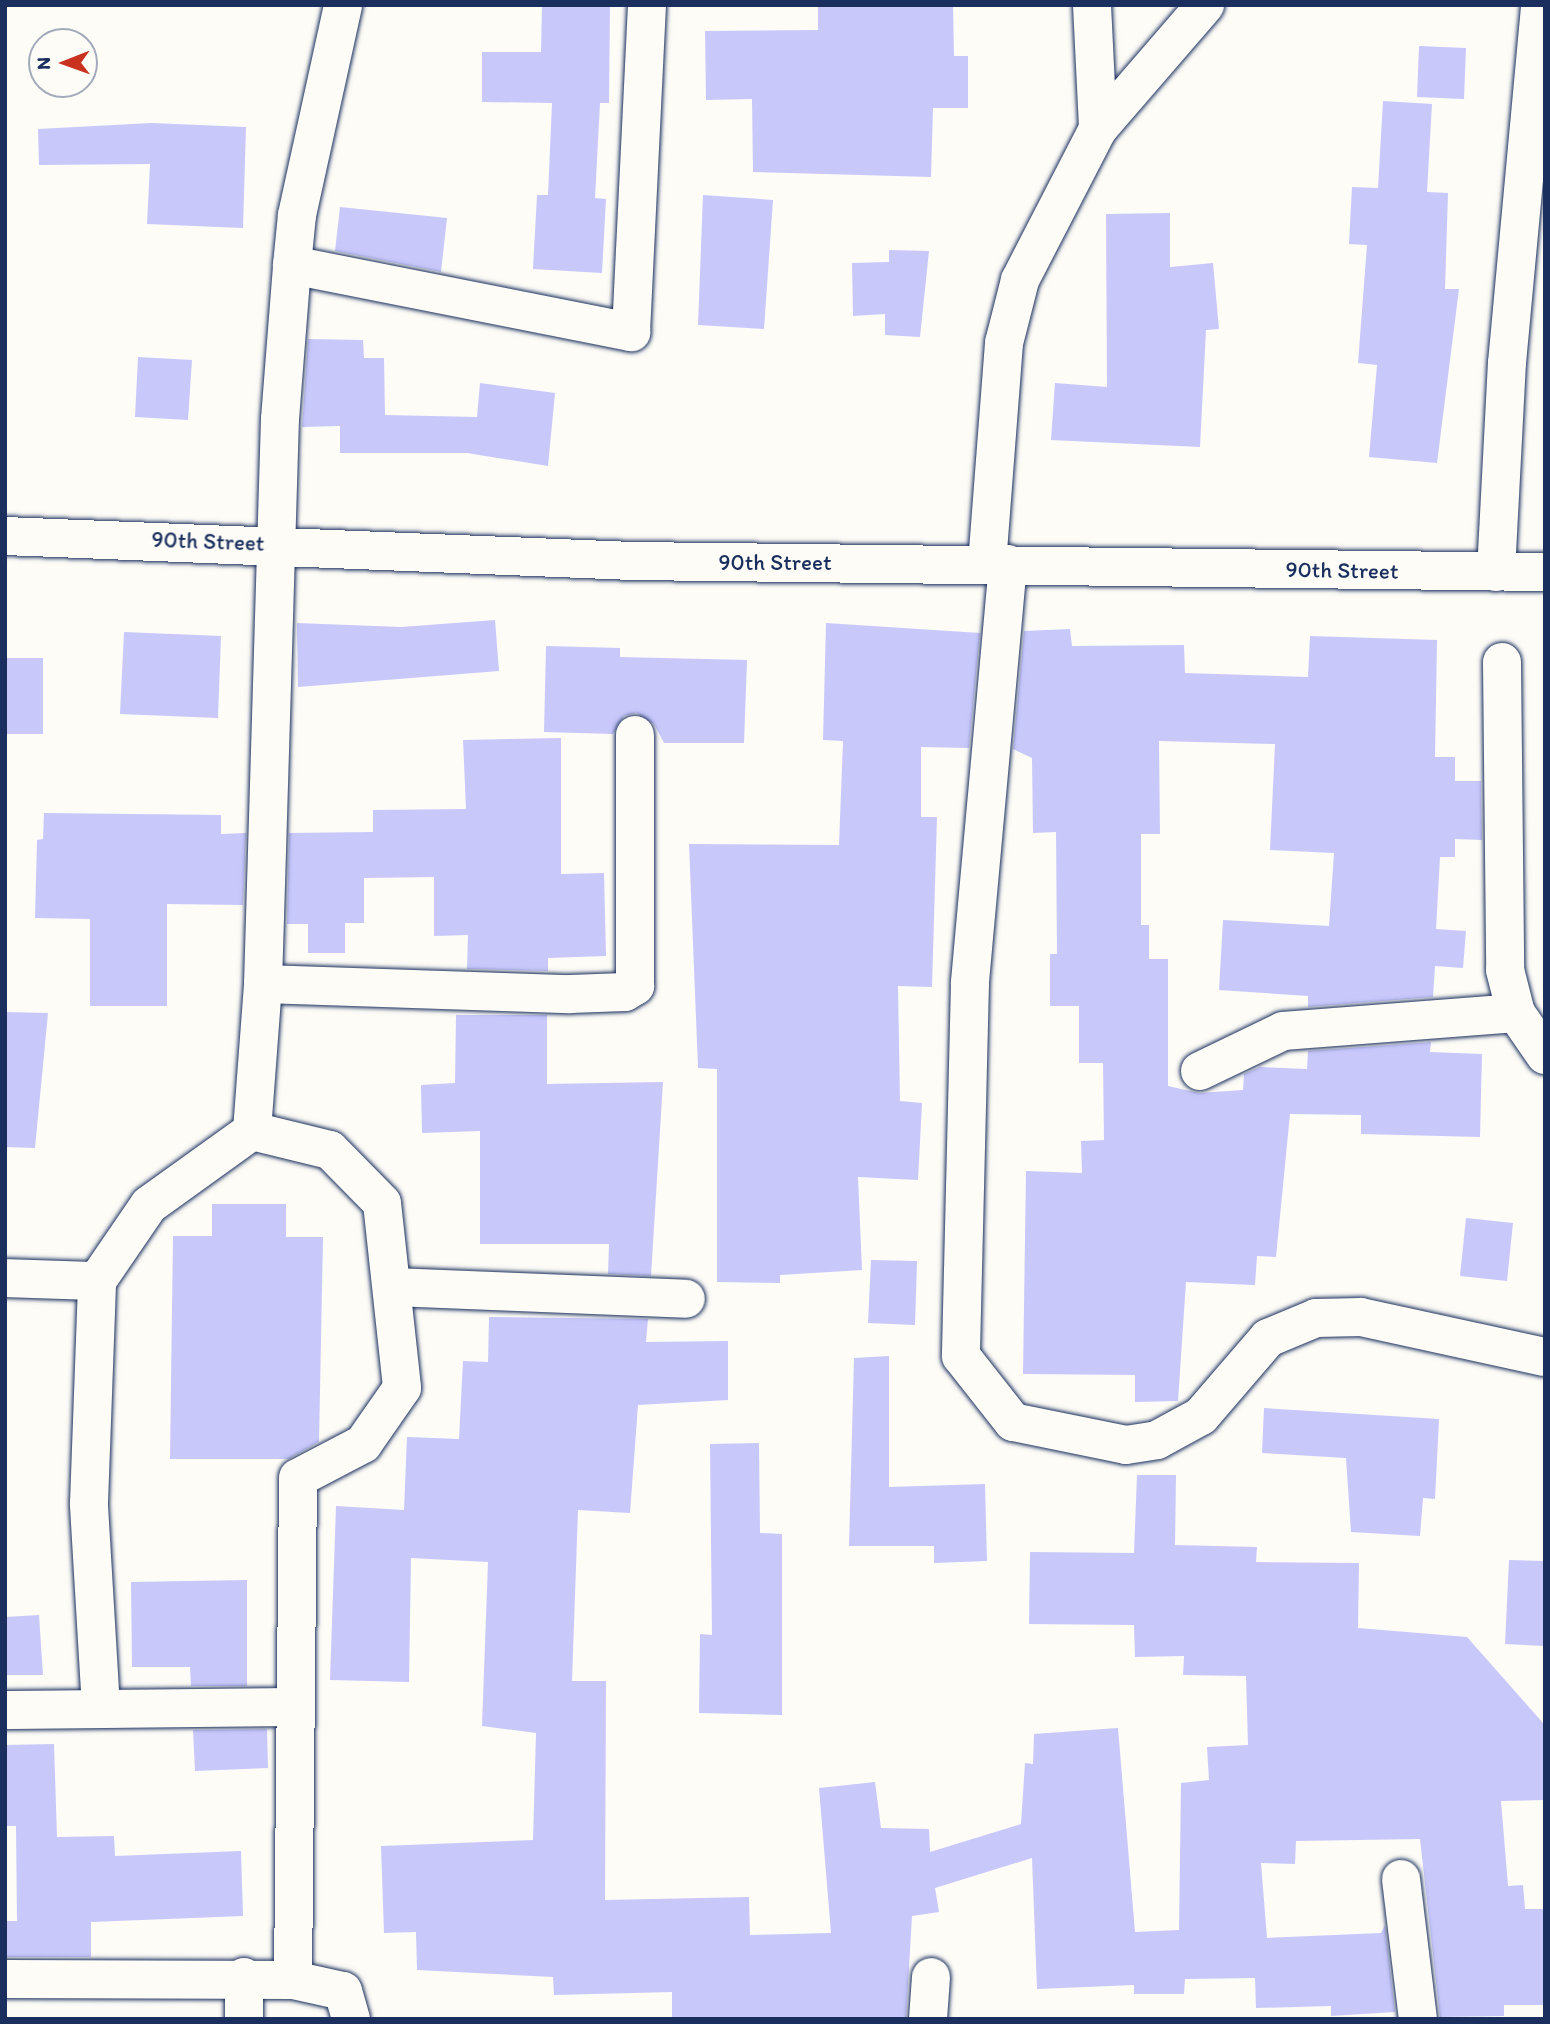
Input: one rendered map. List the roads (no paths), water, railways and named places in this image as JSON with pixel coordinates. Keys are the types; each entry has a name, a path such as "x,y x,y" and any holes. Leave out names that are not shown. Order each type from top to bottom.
{"street":[{"path":"251,1131 263,984 278,544 292,265 297,215 344,5"},
{"path":"292,265 631,332 647,5"},
{"path":"1092,5 1098,129"},
{"path":"1205,5 1098,129 1020,280 1004,343 998,564 970,983 961,1356 1013,1422 1126,1445 1157,1440 1201,1416 1268,1338 1316,1318 1361,1317 1545,1357"},
{"path":"1496,572 1507,363 1540,5"},
{"name":"90th Street","path":"5,536 278,544 632,561 1545,572"},
{"path":"1502,662 1505,970 1516,1013 1545,1055"},
{"path":"263,984 570,994 611,994 635,986 635,735"},
{"path":"1200,1071 1283,1031 1516,1013"},
{"path":"101,1708 89,1503 97,1280 149,1205 251,1131 331,1150 382,1203 402,1388 363,1444 298,1478 293,1980"},
{"path":"5,1278 97,1280"},
{"path":"393,1287 686,1299"},
{"path":"5,1710 296,1707"},
{"path":"1401,1879 1418,2019"},
{"path":"244,1977 244,2019"},
{"path":"5,1979 244,1977 293,1980 343,1991 351,2019"},
{"path":"928,2019 931,1977"}]}
